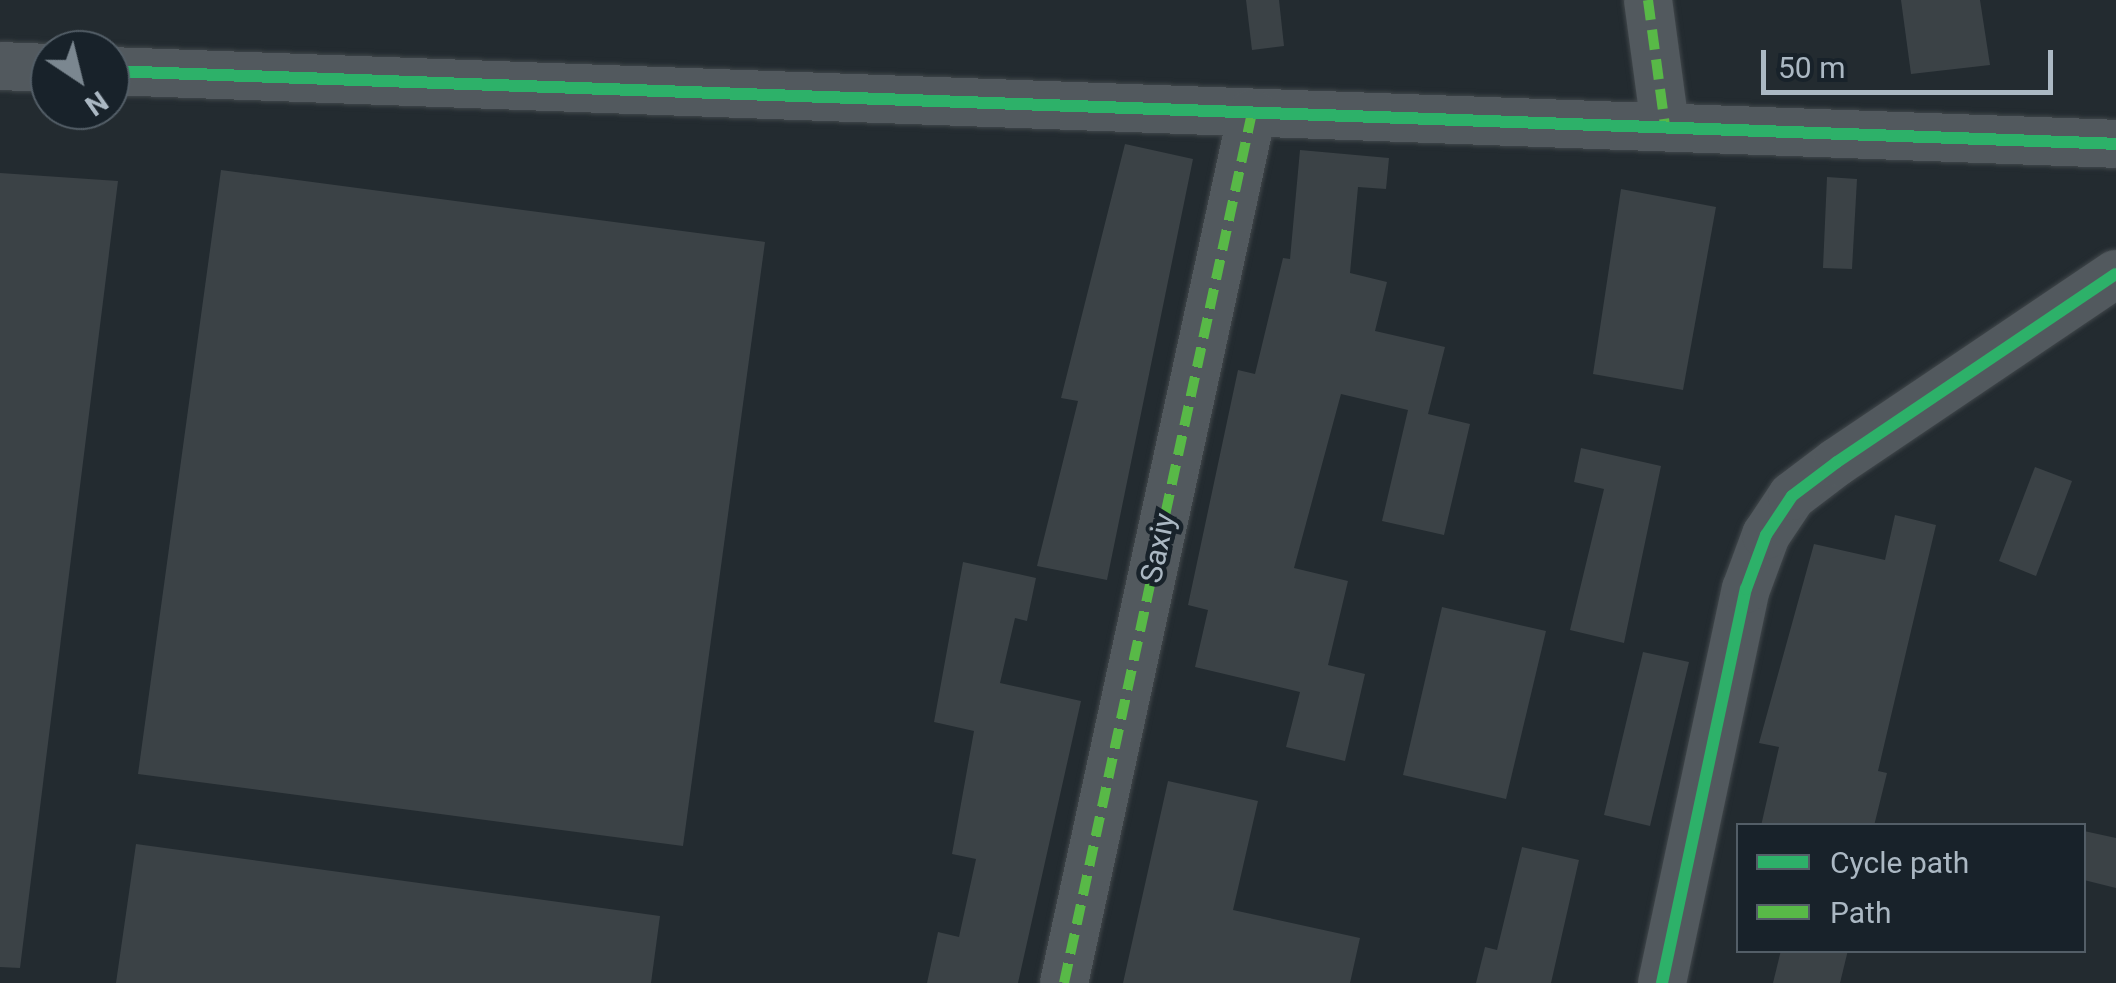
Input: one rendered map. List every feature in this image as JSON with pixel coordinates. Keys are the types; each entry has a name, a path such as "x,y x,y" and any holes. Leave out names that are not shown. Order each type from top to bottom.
{"street":[{"path":"1648,0 1666,126"},
{"path":"0,66 30,67"},
{"path":"130,71 2116,144"},
{"name":"Saxiy","path":"1064,983 1252,114"},
{"path":"1662,983 1746,590 1766,535 1792,496 1837,462 2116,274"}],"building":[{"path":"1246,0 1279,0 1284,46 1252,50"},
{"path":"1901,0 1980,0 1990,65 1911,74"},
{"path":"1125,144 1193,159 1107,580 1037,566 1078,401 1061,398"},
{"path":"1300,150 1389,158 1386,189 1358,187 1350,273 1387,282 1375,331 1445,347 1428,414 1470,424 1444,535 1382,521 1408,410 1341,394 1294,568 1348,581 1328,665 1365,674 1345,761 1286,747 1300,692 1195,667 1208,610 1188,605 1238,370 1255,374 1283,258 1290,259"},
{"path":"221,170 765,242 683,846 138,774"},
{"path":"0,173 118,181 20,968 0,967"},
{"path":"1827,177 1857,179 1852,269 1823,268"},
{"path":"1621,189 1716,207 1683,390 1593,374"},
{"path":"1581,448 1661,466 1624,643 1570,630 1604,489 1574,482"},
{"path":"2035,467 2072,481 2036,576 1999,561"},
{"path":"1895,515 1936,525 1878,771 1887,773 1875,823 1762,823 1779,747 1759,743 1814,544 1885,560"},
{"path":"963,562 1036,578 1027,621 1015,618 1000,683 1081,701 1018,983 927,983 938,932 959,937 976,859 952,854 974,731 934,722"},
{"path":"1442,607 1546,631 1506,799 1403,775"},
{"path":"1643,652 1689,662 1650,826 1604,815"},
{"path":"1168,781 1258,801 1233,910 1360,938 1350,983 1123,983"},
{"path":"2086,831 2116,838 2116,888 2086,880"},
{"path":"136,844 660,916 651,983 116,983"},
{"path":"1522,847 1579,860 1551,983 1476,983 1485,947 1497,950"},
{"path":"1780,953 1847,953 1840,983 1773,983"}],"marked path":[{"path":"1648,0 1665,125"},
{"path":"1064,983 1252,113"}],"cycle path":[{"path":"130,72 2116,144"},
{"path":"1662,983 1746,589 1766,535 1792,496 1837,462 2116,274"}]}
